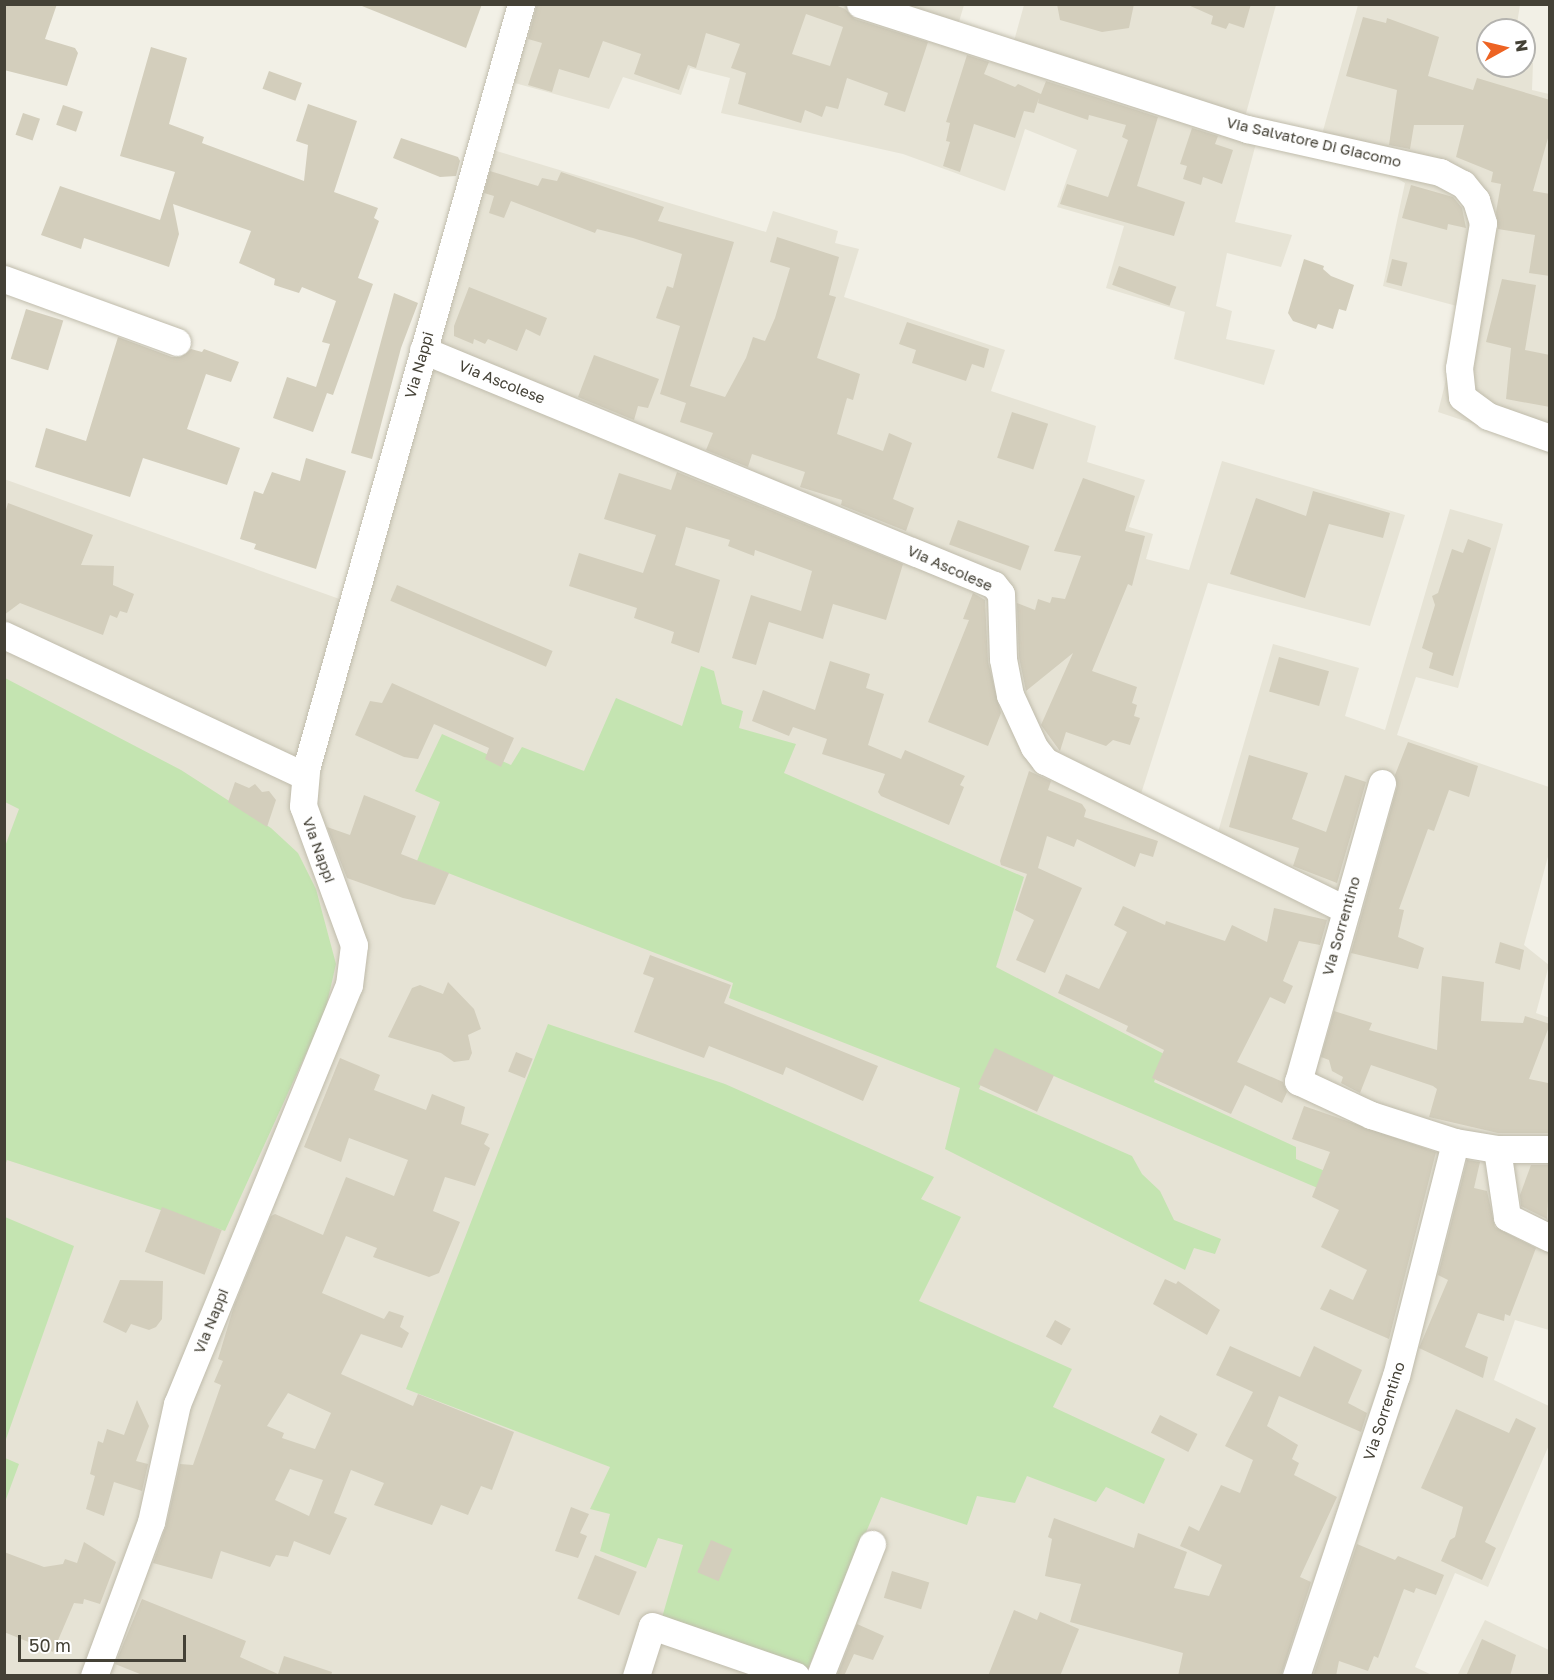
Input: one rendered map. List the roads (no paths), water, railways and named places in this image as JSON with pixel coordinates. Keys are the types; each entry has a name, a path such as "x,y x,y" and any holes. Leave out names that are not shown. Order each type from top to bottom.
{"street":[{"name":"Via Nappi","path":"100,1674 151,1521 177,1404 349,985 354,945 303,806 305,776 521,4"},
{"name":"Via Salvatore Di Giacomo","path":"860,4 1247,129 1440,172 1463,184 1476,200 1483,223 1459,368 1462,397 1488,416 1550,438"},
{"path":"4,279 177,342"},
{"name":"Via Ascolese","path":"423,350 994,585 1001,594 1003,659 1010,695 1045,761 1346,910"},
{"path":"4,635 305,776"},
{"name":"Via Sorrentino","path":"1382,783 1298,1081 1371,1115 1455,1142 1497,1149 1550,1149"},
{"name":"Via Sorrentino","path":"1296,1676 1396,1376 1455,1142"},
{"path":"1497,1149 1507,1217 1550,1238"},
{"path":"820,1676 872,1544"},
{"path":"636,1676 652,1626 796,1676"}]}
